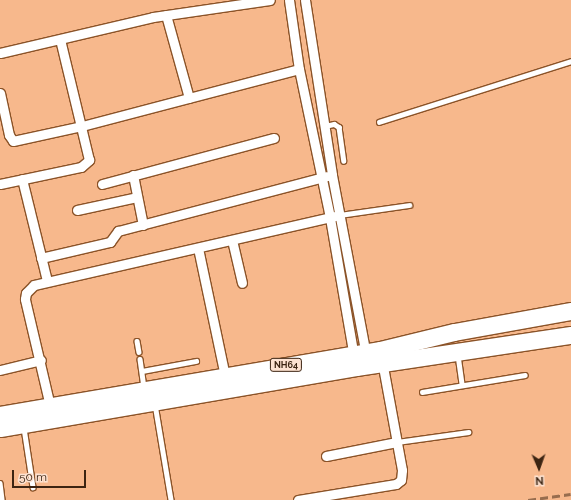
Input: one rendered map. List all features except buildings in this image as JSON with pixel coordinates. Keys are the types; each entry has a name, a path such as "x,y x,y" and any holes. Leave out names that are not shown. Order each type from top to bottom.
{"highway":[{"name":"NH64","path":"0,415 50,406 151,393 367,358 456,341 571,311"},
{"path":"456,341 571,322"},
{"name":"NH64","path":"456,341 571,335"},
{"name":"NH64","path":"0,428 23,424 225,376 367,358"}],"street":[{"path":"0,53 166,15 270,0"},
{"path":"289,0 299,69 322,178 334,217 367,358 397,442 402,470 401,480 396,484 298,500"},
{"path":"305,0 332,175 334,217"},
{"path":"166,15 189,98"},
{"path":"0,184 86,164 90,155 60,39"},
{"path":"0,93 9,135 13,141 82,126 299,69"},
{"path":"102,184 274,138"},
{"path":"133,175 143,225"},
{"path":"41,258 110,242 118,231 332,175"},
{"path":"22,179 47,282"},
{"path":"77,210 137,197"},
{"path":"50,406 41,360 25,298 30,288 47,282 334,217"},
{"path":"232,240 242,283"},
{"path":"198,248 225,376"},
{"path":"1,368 41,360"},
{"path":"326,456 397,442"}],"lane":[{"path":"379,122 571,61"},
{"path":"324,126 334,124 339,127 344,161"},
{"path":"334,217 409,205"},
{"path":"137,341 139,352"},
{"path":"456,341 462,385"},
{"path":"140,359 142,371 151,393 171,500"},
{"path":"142,371 196,362"},
{"path":"422,392 525,375"},
{"path":"23,424 33,487"},
{"path":"397,442 468,432"},
{"path":"0,483 2,500"}],"railway":[{"path":"528,500 571,494"}]}
